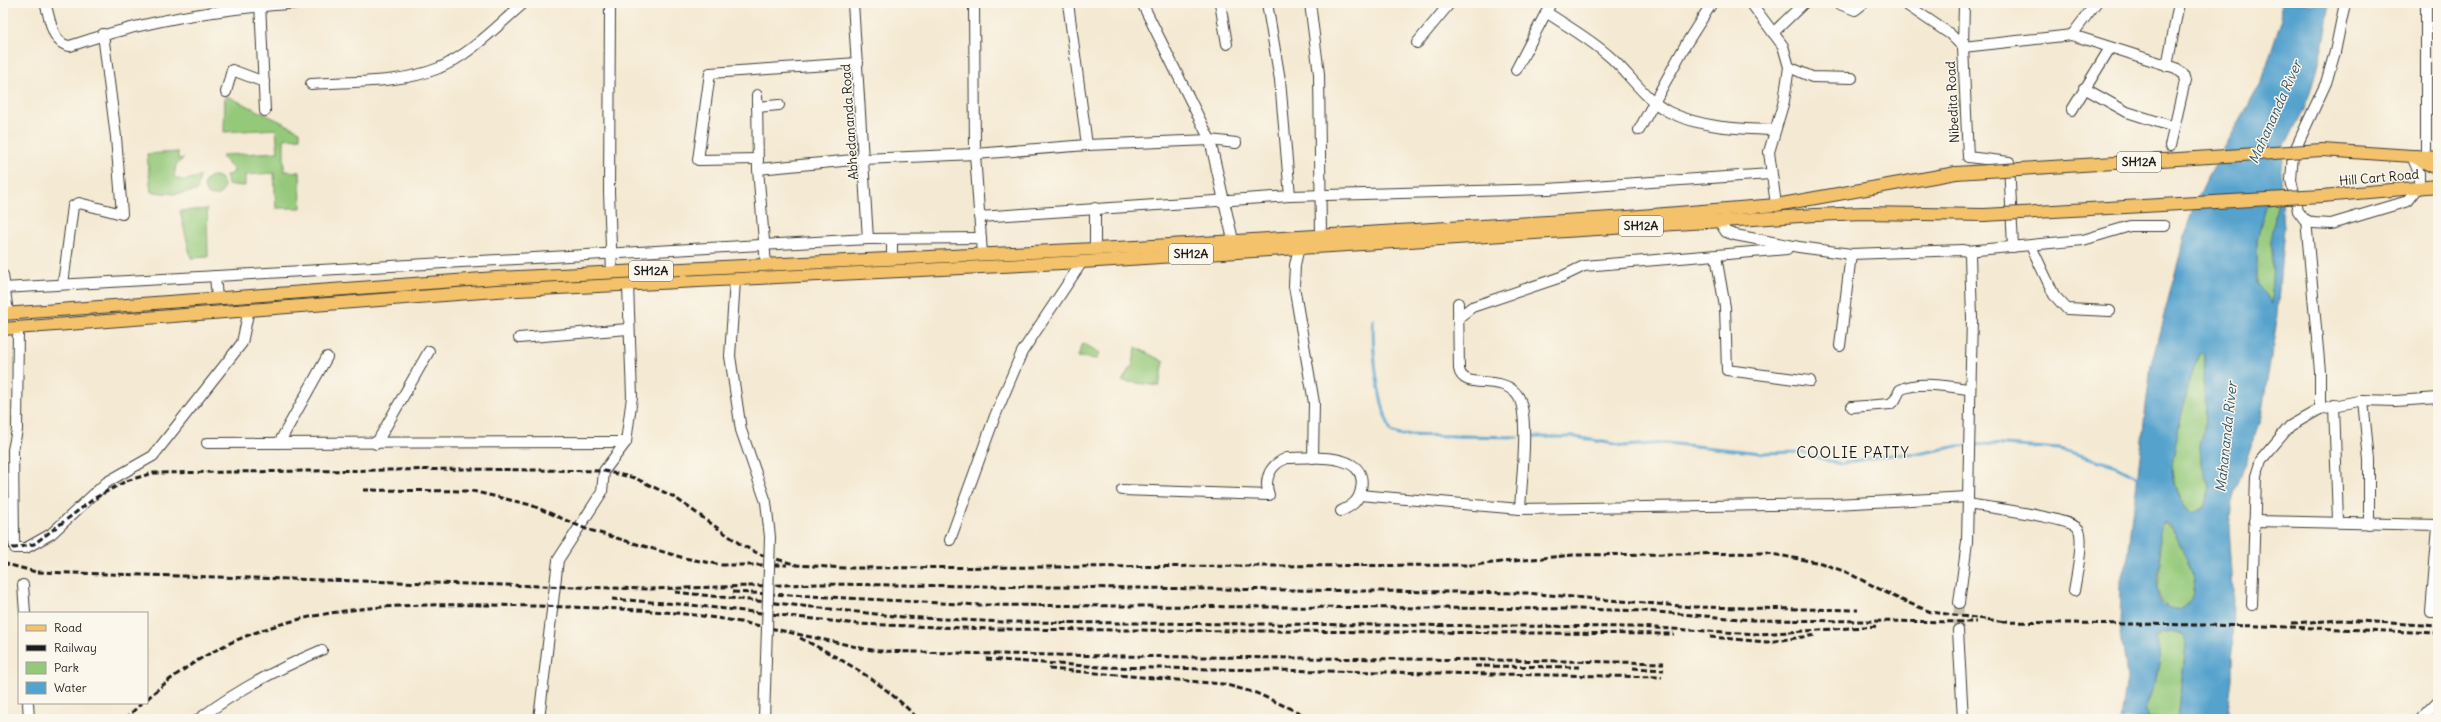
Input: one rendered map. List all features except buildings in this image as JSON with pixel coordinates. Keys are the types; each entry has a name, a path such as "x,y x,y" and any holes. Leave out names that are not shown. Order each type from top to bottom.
{"main road":[{"name":"Hill Cart Road","path":"1776,205 1956,173 2322,150 2432,158"},
{"name":"Hill Cart Road","path":"2412,156 2438,169"},
{"name":"Hill Cart Road","path":"1719,221 1864,213 1984,215 2322,196 2438,186"},
{"name":"SH12A","path":"2419,187 2438,191"},
{"name":"SH12A","path":"6,313 496,278 1095,249 1233,240 1299,241 1321,234 1628,217 1776,205"},
{"name":"SH12A","path":"3,329 218,311 488,292 1082,262 1299,241 1719,221"},
{"path":"984,254 986,266"},
{"path":"612,273 612,286"},
{"path":"217,298 218,311"}],"street":[{"path":"45,3 57,39 62,44 70,46 103,34 192,15 260,4 301,3"},
{"path":"311,84 396,78 427,72 466,51 524,3"},
{"path":"610,3 612,273"},
{"name":"Abhedananda Road","path":"853,3 868,239"},
{"path":"974,3 975,154 979,217 984,254"},
{"path":"1068,3 1087,145"},
{"path":"1142,3 1210,140 1233,240"},
{"path":"1220,3 1227,44"},
{"path":"1267,3 1280,80 1290,196"},
{"path":"1310,3 1318,74 1321,234"},
{"path":"1417,43 1450,3"},
{"path":"1639,130 1712,3"},
{"path":"1751,3 1783,46 1789,67 1784,101 1774,130 1769,152 1770,174 1776,205"},
{"path":"1773,33 1804,3"},
{"path":"1837,3 1854,10 1864,3"},
{"name":"Nibedita Road","path":"1904,3 1950,34 1963,47 1968,157 2010,162 2013,247"},
{"path":"1964,3 1963,47 2072,35 2176,68 2183,74 2184,81 2170,146"},
{"path":"2072,35 2096,3"},
{"path":"2167,66 2178,3"},
{"path":"2345,3 2335,52 2326,83 2293,154 2292,180 2294,202 2298,211 2306,220 2324,225 2357,217 2408,201 2419,187 2419,173 2412,156"},
{"path":"2426,3 2425,40 2432,158"},
{"path":"260,4 265,112"},
{"path":"1516,70 1549,7 1608,55 1654,102 1662,108 1684,118 1731,129 1774,130"},
{"path":"63,284 73,206 80,204 122,214 116,137 103,34"},
{"path":"2072,110 2084,88 2110,48"},
{"path":"858,63 710,73 698,160 758,164 975,154 1087,145 1210,140 1236,143"},
{"path":"1789,67 1812,77 1852,78"},
{"path":"226,92 232,70 264,82"},
{"path":"2427,80 2438,81"},
{"path":"2084,88 2127,112 2174,127"},
{"path":"757,95 758,164 766,265"},
{"path":"757,107 779,105"},
{"path":"979,217 1321,194 1548,189 1770,174"},
{"path":"1095,208 1095,249"},
{"path":"2306,220 2320,371 2320,409"},
{"path":"1719,221 1726,232 1735,235 1799,247 1851,254 1967,251 2031,246 2083,240 2130,226 2164,226"},
{"path":"4,288 868,239 981,238"},
{"path":"892,239 892,258"},
{"path":"1299,241 1295,264 1294,286 1314,403 1313,458"},
{"path":"2031,246 2054,295 2067,308 2110,312"},
{"path":"1458,318 1472,307 1561,277 1584,266 1716,256 1799,247"},
{"path":"1959,603 1967,542 1968,501 1969,389 1972,318 1970,255 1967,251"},
{"path":"1840,346 1851,254"},
{"path":"1716,256 1725,307 1727,370 1810,381"},
{"path":"950,540 995,416 1022,352 1082,262"},
{"path":"3,275 6,313"},
{"path":"215,276 217,298"},
{"path":"735,280 730,356 741,430 766,502 770,537 764,719"},
{"path":"539,719 558,560 602,492 604,471 626,442 632,397 628,329 628,285"},
{"path":"1458,303 1458,368 1461,375 1472,381 1501,383 1514,391 1522,403 1524,429 1520,509"},
{"path":"18,328 17,430 13,450 14,541 15,548 26,548 51,534 107,482 153,456 242,343 248,309"},
{"path":"519,338 628,329"},
{"path":"376,444 429,351"},
{"path":"279,442 327,357"},
{"path":"1852,407 1890,404 1895,400 1900,390 1908,387 1930,386 1969,389"},
{"path":"2252,605 2256,476 2261,460 2290,426 2320,409 2334,405 2363,400 2396,401 2438,398"},
{"path":"2363,400 2369,460 2369,524"},
{"path":"2334,405 2338,521"},
{"path":"207,443 279,442 376,444 626,442"},
{"path":"3,457 13,450"},
{"path":"1122,490 1269,495 1267,480 1269,473 1276,463 1287,458 1337,459 1352,465 1361,478 1360,495 1350,507 1341,511"},
{"path":"1360,495 1520,509 1968,501 2062,520 2077,527 2080,532 2080,542 2074,591"},
{"path":"2254,521 2338,521 2369,524 2438,526 2432,612 2438,612"},
{"path":"23,585 25,612"},
{"path":"1958,630 1963,719"},
{"path":"199,719 226,698 276,670 322,650"},
{"path":"2420,719 2438,701"},
{"path":"28,704 29,719"}],"green space":[{"path":"225,95 300,131 300,138 284,139 284,171 300,172 301,208 276,208 274,173 245,175 245,186 228,185 226,175 232,174 234,170 223,159 223,155 278,152 276,129 224,132"},
{"path":"178,152 178,159 184,158 176,165 174,177 184,181 200,176 197,191 176,194 151,192 147,154"},
{"path":"214,176 221,179 224,186 221,193 214,196 207,193 204,186 207,179"},
{"path":"2278,199 2271,242 2273,261 2271,304 2257,284 2257,241 2265,205"},
{"path":"207,209 208,257 191,258 180,211"},
{"path":"1083,343 1100,353 1097,359 1078,357"},
{"path":"1136,347 1164,362 1159,386 1122,381 1133,364"},
{"path":"2201,352 2204,356 2203,388 2207,409 2199,447 2200,463 2210,488 2204,506 2192,514 2183,505 2177,493 2173,480 2172,467 2179,426 2188,388 2197,358"},
{"path":"2163,523 2171,529 2180,542 2192,568 2194,583 2191,598 2188,604 2177,610 2169,610 2161,599 2157,589 2161,555 2158,530"},
{"path":"2172,631 2183,635 2186,646 2177,719 2149,719 2145,709 2155,683 2159,664 2158,646 2155,638 2162,633"}],"water":[{"name":"Mahananda River","path":"2280,3 2330,3 2323,45 2310,93 2303,111 2284,147 2280,176 2284,228 2276,326 2261,417 2232,501 2229,527 2233,590 2232,679 2227,719 2177,719 2186,646 2183,635 2168,631 2161,633 2155,638 2158,646 2159,664 2155,682 2145,708 2149,719 2121,719 2127,677 2120,626 2121,580 2128,557 2151,364 2192,211 2209,175 2262,81 2281,21 2282,6","holes":["2278,199 2271,242 2273,261 2271,304 2257,284 2257,241 2265,205","2201,352 2204,356 2203,388 2207,409 2199,447 2200,463 2210,488 2204,506 2192,514 2183,505 2177,493 2173,480 2172,467 2188,388 2197,358","2164,522 2174,531 2192,575 2193,593 2188,604 2179,610 2169,609 2161,601 2157,587 2160,560 2159,530"]}],"waterway":[{"path":"1373,320 1375,363 1379,391 1391,432 1399,435 1518,437"},
{"path":"1527,437 1575,437 1625,446 1666,443 1761,453 1801,452 1839,464 1890,455 1923,453 1958,446 1991,444 2059,449 2114,465 2140,478"}],"tunnel":[{"path":"1958,630 1959,603"}],"railway":[{"path":"3,547 15,548 34,544 95,498 126,481 153,473 468,469 604,471 635,478 674,497 740,544 759,554 797,565 845,568 1473,565 1573,555 1767,553 1821,563 1846,572 1899,599 1931,612 2007,622"},
{"path":"363,490 472,491 531,505 586,529 684,558 722,565 787,565"},
{"path":"3,563 36,572 651,589 819,584 1527,593 1692,607 1858,610"},
{"path":"675,592 903,617 1003,622 1637,627 1759,634 1879,626"},
{"path":"733,592 979,605 1577,609 1645,611 1752,620 1976,622"},
{"path":"612,599 691,605 858,624 990,629 1674,634"},
{"path":"148,698 190,666 234,641 281,624 330,613 380,607 431,605 584,607 680,613 742,622 863,649 881,651 979,654 1664,663"},
{"path":"2292,623 2343,620 2438,626"},
{"path":"2002,622 2264,626 2438,633"},
{"path":"1710,637 1767,642 1817,635"},
{"path":"800,638 863,673 891,694 918,719"},
{"path":"986,659 1101,667 1662,677"},
{"path":"1475,666 1581,667"},
{"path":"1633,668 1664,670"},
{"path":"1049,669 1223,684 1256,693 1313,719"},
{"path":"125,719 141,704"}],"district":[{"name":"COOLIE PATTY","path":"1853,453"}]}
